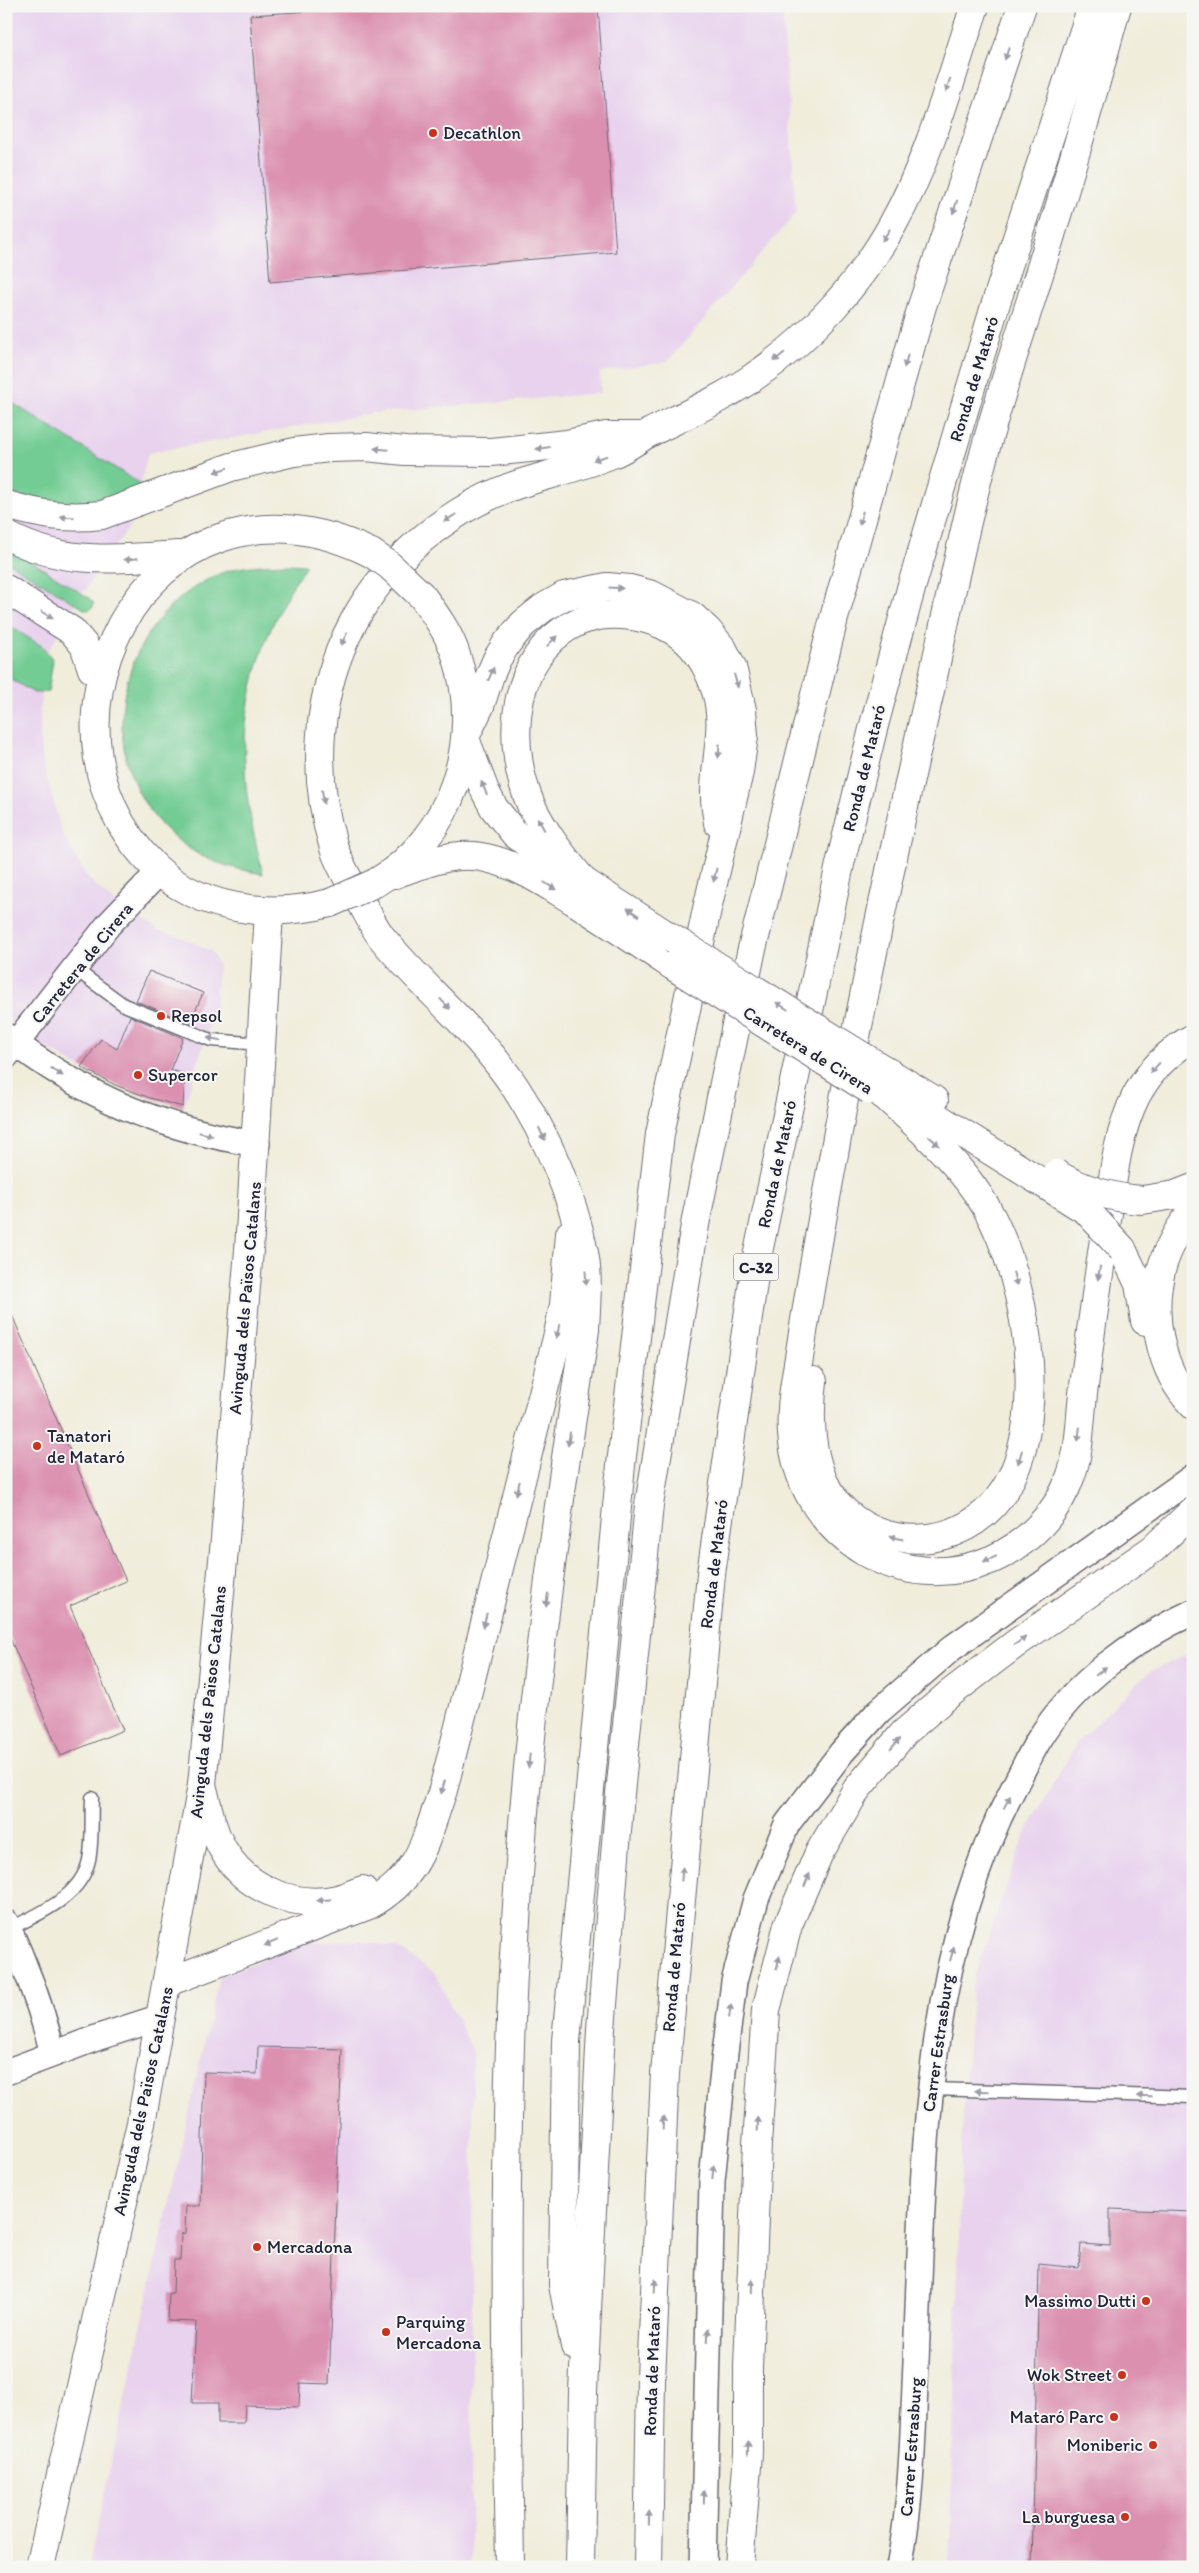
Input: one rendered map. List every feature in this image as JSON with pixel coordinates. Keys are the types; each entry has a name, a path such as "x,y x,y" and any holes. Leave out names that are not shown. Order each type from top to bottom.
{"main road":[{"path":"510,2567 505,2304 507,2129 513,1973 528,1773 543,1630 585,1330 587,1293 584,1254 560,1173 536,1122 514,1087 462,1022 383,938 343,869 334,850 325,811 320,774 319,738 333,668 342,642 358,612 378,584 416,545 443,522 488,496 615,453 644,436 694,412 756,375 810,330 856,278 891,227 917,175 975,6"},
{"path":"580,2567 583,2391 601,2029 620,1794 649,1506 696,1219 751,953 834,618 922,306 1022,6"},
{"name":"Ronda de Mataró","path":"648,2567 651,2378 666,2064 711,1574 756,1262 840,864 874,725 912,585 993,315 1092,6"},
{"path":"1117,6 1086,119 992,424 944,625 864,988 794,1390 792,1440 798,1469 812,1502 839,1535 874,1558 923,1571 969,1567 1014,1548 1049,1515 1064,1493 1072,1472 1078,1442 1096,1290 1113,1177 1124,1124 1137,1094 1151,1073 1166,1057 1193,1038"},
{"path":"6,505 35,514 82,517 102,515 230,467 294,452 329,448 491,452 567,444 606,436 644,436"},
{"path":"286,529 330,536 371,553 406,580 435,613 456,653 466,696 468,718 461,768 439,820 422,843 403,863 378,882 330,903 309,909 269,912 242,908 198,895 159,872 124,836 103,800 91,769 85,719 87,694 92,669 111,624 125,603 147,579 180,555 200,545 242,532 286,529"},
{"path":"6,535 39,549 99,560 180,555"},
{"path":"466,738 480,706 490,675 507,643 523,624 543,608 564,596 607,587 630,589 659,598 692,616 708,631 723,649 732,667 738,687 744,736 738,772 660,1134 621,1465 566,2041 564,2285 583,2391"},
{"path":"6,589 72,631 84,645 92,669"},
{"path":"580,877 550,840 530,803 522,774 517,714 519,697 524,681 539,655 562,631 597,616 623,615 657,622 684,639 702,660 714,685 720,709 715,797 721,849"},
{"name":"Carretera de Cirera","path":"466,738 485,791 505,822 531,847 673,939 880,1085"},
{"name":"Carretera de Cirera","path":"378,882 429,862 455,856 480,857 526,872 673,966 880,1085 1037,1171 1087,1190 1123,1199 1142,1200 1176,1195 1193,1188"},
{"name":"Avinguda dels Països Catalans","path":"40,2567 141,2123 168,1982 183,1881 202,1786 227,1519 257,1144 269,912"},
{"path":"864,988 867,1035 827,1273 812,1391 811,1434 824,1481 846,1511 881,1534 916,1541 954,1533 972,1524 997,1501 1009,1483 1018,1464 1024,1439 1029,1369 1026,1329 1011,1264 986,1207 942,1148 880,1085"},
{"name":"Carretera de Cirera","path":"1037,1171 1100,1222 1122,1249 1139,1284 1152,1357 1159,1376 1167,1390 1178,1398 1189,1401"},
{"path":"1189,1401 1165,1357 1156,1313 1162,1267 1170,1246 1193,1210"},
{"path":"168,1982 369,1905 386,1896 403,1881 419,1857 434,1815 464,1706 558,1334 564,1305 572,1213"},
{"path":"739,2567 748,2454 748,2366 760,2070 766,2010 788,1925 819,1853 857,1789 904,1733 948,1695 1018,1642 1153,1549 1193,1511"},
{"path":"1153,1549 1193,1531"},
{"path":"202,1786 212,1824 224,1852 255,1884 283,1897 299,1900 337,1899 365,1889 402,1861 442,1731 464,1706"}],"street":[{"name":"Carretera de Cirera","path":"10,1045 75,969 109,924 159,872"},
{"path":"10,1045 118,1106 176,1127 257,1144"},
{"path":"703,2565 712,2182 724,2061 734,1982 751,1917 756,1899 787,1824 842,1752 879,1711 952,1648 1193,1477"},
{"name":"Carrer Estrasburg","path":"899,2567 905,2537 913,2434 924,2156 947,1972 967,1901 1002,1810 1040,1738 1066,1704 1092,1678 1137,1642 1193,1612"},
{"path":"8,1926 44,2017 53,2054"},
{"path":"6,2072 99,2037 161,2018"}],"lane":[{"path":"75,969 124,1005 133,1009 211,1040 263,1044"},
{"path":"8,1926 51,1908 74,1889 89,1862 92,1798"},
{"path":"931,2089 1193,2097"}],"shaded area":[{"path":"6,6 782,6 796,213 667,362 600,372 601,393 374,413 148,453 131,524 78,600 48,651 40,706 41,756 62,833 87,877 120,908 157,930 179,936 212,952 218,965 215,1007 184,1107 114,1084 81,1068 33,1040 6,1018"},
{"path":"1193,1652 1193,2567 949,2567 962,2131 973,1981 1024,1836 1077,1742 1149,1672"},
{"path":"362,1940 397,1948 434,1972 473,2051 471,2564 464,2567 88,2567 219,1977 305,1943"}],"green space":[{"path":"6,399 150,490 104,505 66,508 6,492"},
{"path":"6,545 89,598 93,602 93,607 89,610 84,609 6,561"},
{"path":"306,565 291,588 268,637 252,688 247,715 245,769 247,795 263,874 230,867 206,858 198,854 162,825 137,790 124,750 123,708 132,668 151,630 180,598 227,571 252,566"},
{"path":"6,624 42,646 53,660 48,692 34,693 6,676"}],"building":[{"name":"Decathlon","path":"391,6 598,6 616,252 270,282 250,15"},
{"path":"149,971 203,993 190,1023 136,1001"},
{"name":"Repsol","path":"130,1016 183,1038 170,1070 185,1074 183,1107 150,1098 115,1085 81,1067 101,1039 117,1049"},
{"name":"Tanatori de Mataró","path":"6,1301 126,1581 70,1606 123,1730 61,1756 6,1629"},
{"name":"Mercadona","path":"258,2047 342,2049 329,2384 300,2383 299,2407 245,2405 244,2423 218,2423 218,2403 192,2403 196,2322 168,2321 169,2293 173,2293 174,2260 180,2260 181,2234 185,2233 186,2206 200,2206 204,2072 257,2074"},
{"name":"Mataró Parc","path":"1110,2209 1193,2212 1193,2567 1032,2567 1039,2264 1079,2268 1081,2244 1110,2246"}],"place":[{"name":"Decathlon","path":"433,133"},
{"name":"Repsol","path":"161,1016"},
{"name":"Supercor","path":"138,1075"},
{"name":"Tanatori de Mataró","path":"37,1446"},
{"name":"Mercadona","path":"257,2247"},
{"name":"Massimo Dutti","path":"1146,2301"},
{"name":"Parquing Mercadona","path":"386,2332"},
{"name":"Wok Street","path":"1122,2375"},
{"name":"Mataró Parc","path":"1114,2417"},
{"name":"Moniberic","path":"1153,2445"},
{"name":"La burguesa","path":"1125,2517"}]}
